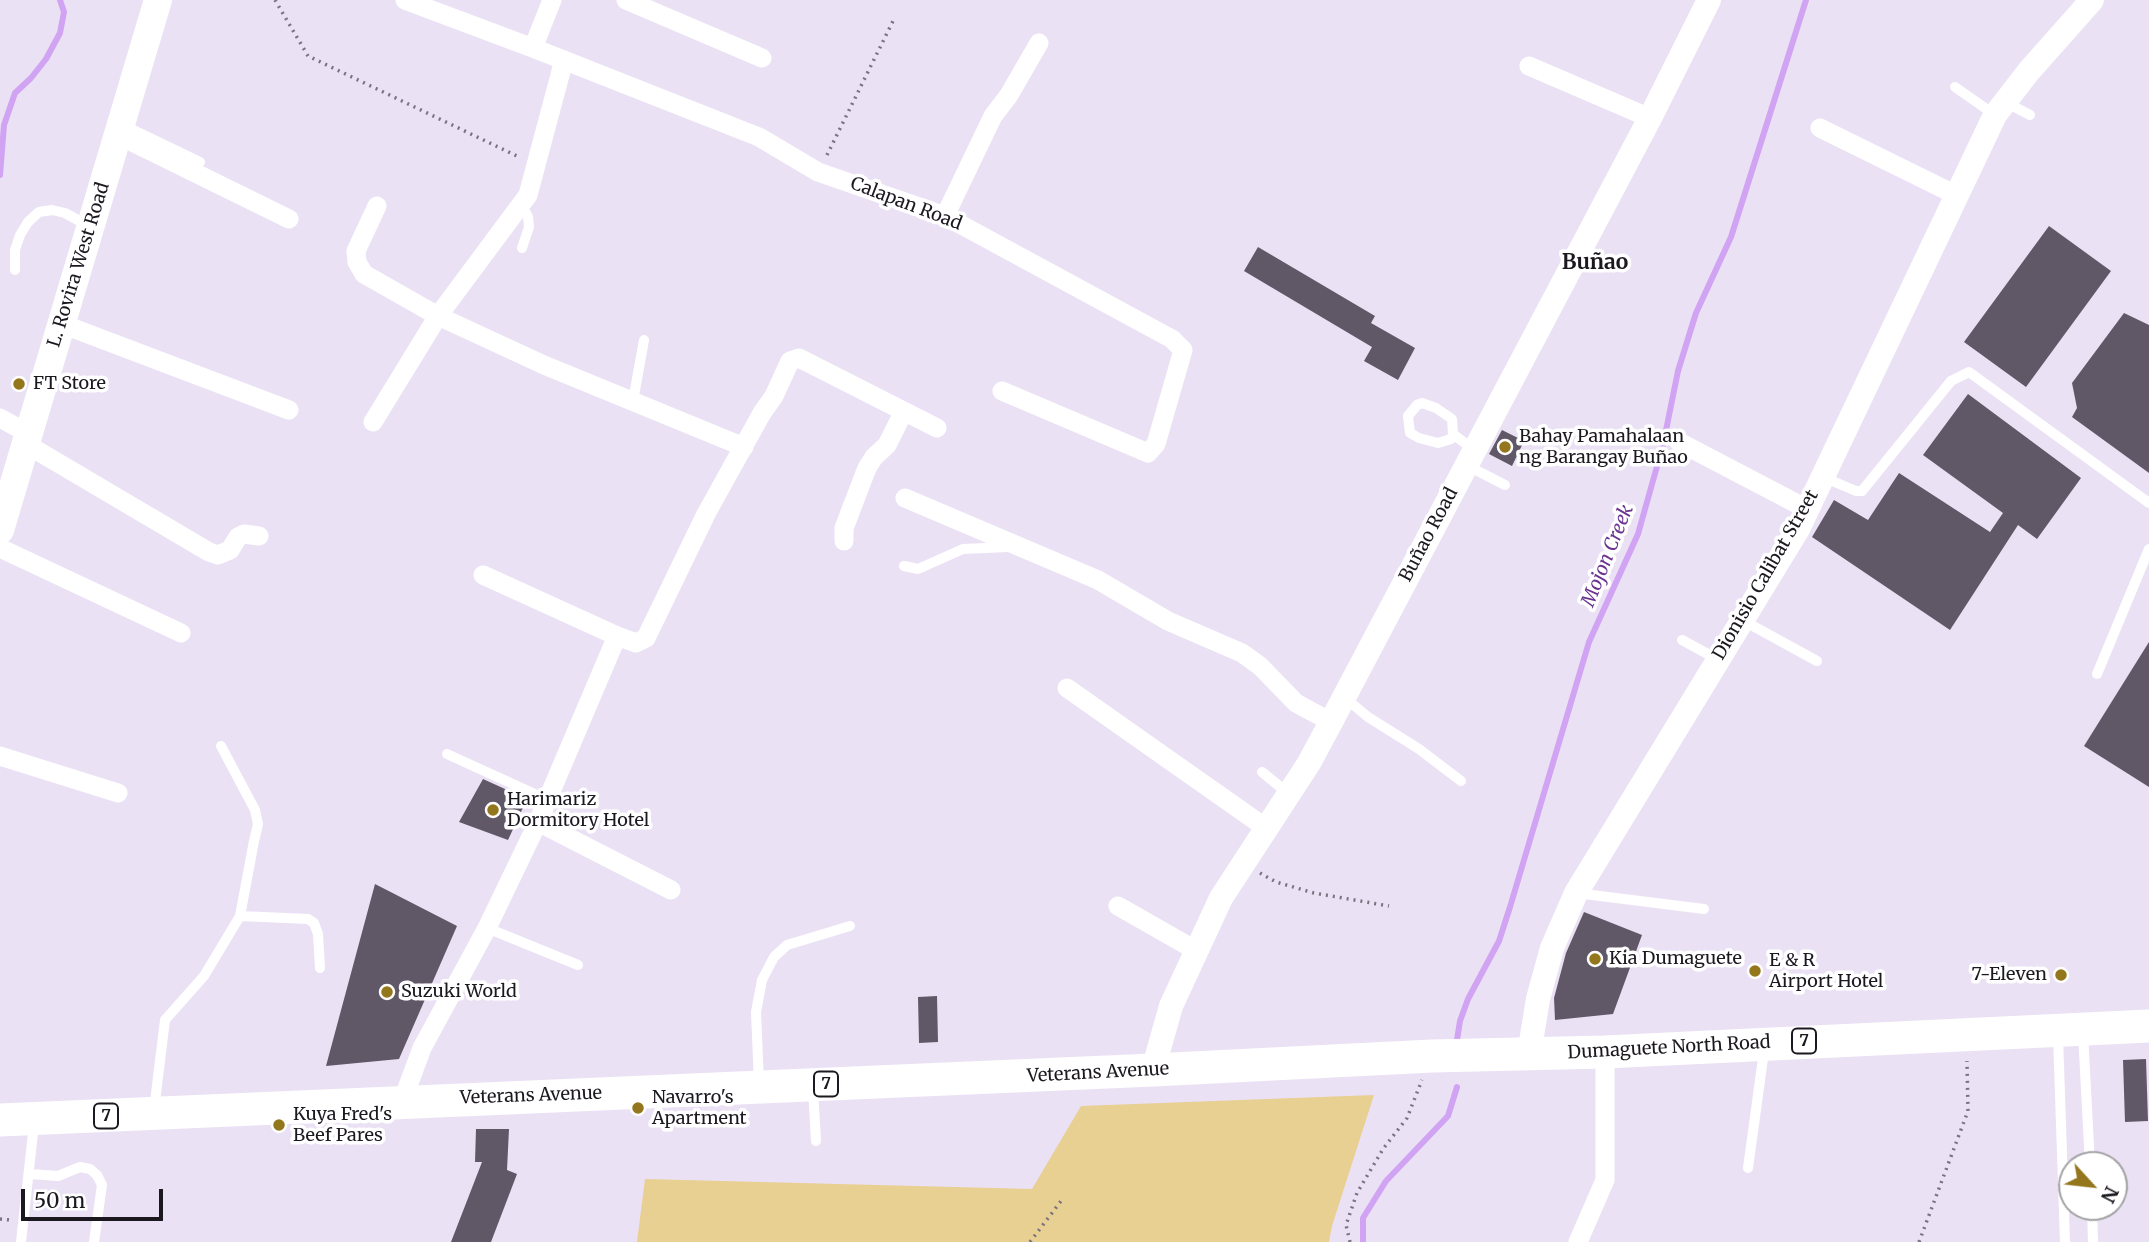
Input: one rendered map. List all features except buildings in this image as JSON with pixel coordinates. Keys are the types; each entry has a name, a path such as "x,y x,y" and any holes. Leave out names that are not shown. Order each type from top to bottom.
{"highway":[{"name":"Dumaguete North Road","path":"1436,1056 1605,1052 2149,1026"},
{"name":"Veterans Avenue","path":"0,1120 1436,1056"}],"main road":[{"name":"L. Rovira West Road","path":"0,530 159,0"}],"street":[{"path":"533,48 552,0"},
{"path":"626,0 762,58"},
{"name":"Buñao Road","path":"1153,1070 1171,1006 1221,898 1289,794 1331,722 1650,118 1709,0"},
{"name":"Dionisio Calibat Street","path":"1529,1054 1538,999 1552,948 1576,893 1807,509 1956,195 2000,109 2029,71 2092,0"},
{"name":"Calapan Road","path":"416,2 759,137 818,172 945,216 1172,339 1183,349 1156,443 1148,453 1002,391"},
{"path":"945,216 993,116 1009,95 1039,43"},
{"path":"373,422 438,316 528,195 564,60"},
{"path":"1529,65 1650,118"},
{"path":"1820,128 1956,195"},
{"path":"120,129 289,219"},
{"path":"377,206 356,251 357,262 364,274 438,316 544,365 744,447"},
{"path":"61,324 289,410"},
{"path":"483,575 636,643 646,638 706,514 774,396 790,361 795,358 937,428"},
{"path":"844,541 844,528 867,468 887,445 904,411"},
{"path":"0,418 27,439 209,552 218,555 230,550 238,537 244,534 259,536"},
{"path":"1679,442 1807,509"},
{"path":"905,498 1098,580 1168,621 1242,653 1260,666 1296,702 1331,722"},
{"path":"0,548 181,634"},
{"path":"402,1102 422,1048 487,928 538,822 617,636"},
{"path":"1067,688 1266,828"},
{"path":"0,756 118,793"},
{"path":"538,822 671,890"},
{"path":"1118,906 1197,951"},
{"path":"1578,1242 1605,1180 1605,1052"}],"lane":[{"path":"1955,87 2000,109 2030,115"},
{"path":"120,129 200,162"},
{"path":"522,206 528,217 529,227 522,248"},
{"path":"15,270 15,250 20,235 28,222 39,212 52,210 65,213 91,227"},
{"path":"633,401 644,340"},
{"path":"1823,477 1862,491 1951,381 1969,372 2149,503"},
{"path":"1453,434 1451,439 1438,443 1419,438 1410,433 1408,416 1416,405 1425,402 1452,419 1453,434 1470,458 1505,485"},
{"path":"904,566 918,569 963,549 1019,547"},
{"path":"2097,674 2149,549"},
{"path":"1742,620 1817,661"},
{"path":"1682,640 1718,659"},
{"path":"1343,697 1461,781"},
{"path":"153,1114 165,1020 204,976 240,916 258,824 255,810 221,746"},
{"path":"447,754 548,800"},
{"path":"1262,772 1289,794"},
{"path":"1576,893 1704,909"},
{"path":"240,916 308,919 314,923 318,934 320,968"},
{"path":"759,1087 756,1012 762,980 774,957 787,945 850,926"},
{"path":"487,928 578,965"},
{"path":"2070,1028 2088,1151"},
{"path":"2065,1242 2070,1028"},
{"path":"1748,1168 1765,1043"},
{"path":"813,1085 816,1141"},
{"path":"21,1242 35,1118"},
{"path":"30,1174 58,1176 80,1167 90,1169 97,1175 102,1185 94,1242"},
{"path":"2092,1221 2093,1242"}],"path":[{"path":"275,0 308,56 537,165"},
{"path":"818,172 894,19"},
{"path":"1242,865 1276,882 1314,893 1389,906"},
{"path":"1919,1242 1968,1111 1967,1033"},
{"path":"1350,1242 1346,1225 1357,1193 1383,1149 1407,1118 1436,1056"},
{"path":"1030,1242 1061,1200"}],"shaded area":[{"path":"1374,1095 1329,1242 637,1242 645,1179 1032,1189 1081,1106"}],"waterway":[{"path":"0,175 4,125 15,93 46,59 60,33 64,12 60,0"},
{"name":"Mojon Creek","path":"1457,1040 1468,999 1499,941 1589,642 1638,534 1663,445 1678,371 1696,313 1731,237 1806,0"},
{"name":"Mojon Creek","path":"1363,1242 1363,1218 1386,1181 1448,1116 1457,1087"}],"place":[{"name":"FT Store","path":"19,384"},
{"name":"Bahay Pamahalaan ng Barangay Buñao","path":"1505,447"},
{"name":"Harimariz Dormitory Hotel","path":"493,810"},
{"name":"Kia Dumaguete","path":"1595,959"},
{"name":"E & R Airport Hotel","path":"1755,971"},
{"name":"7-Eleven","path":"2061,975"},
{"name":"Suzuki World","path":"387,992"},
{"name":"Navarro's Apartment","path":"638,1108"},
{"name":"Kuya Fred's Beef Pares","path":"279,1125"}],"district":[{"name":"Buñao","path":"1595,263"}]}
